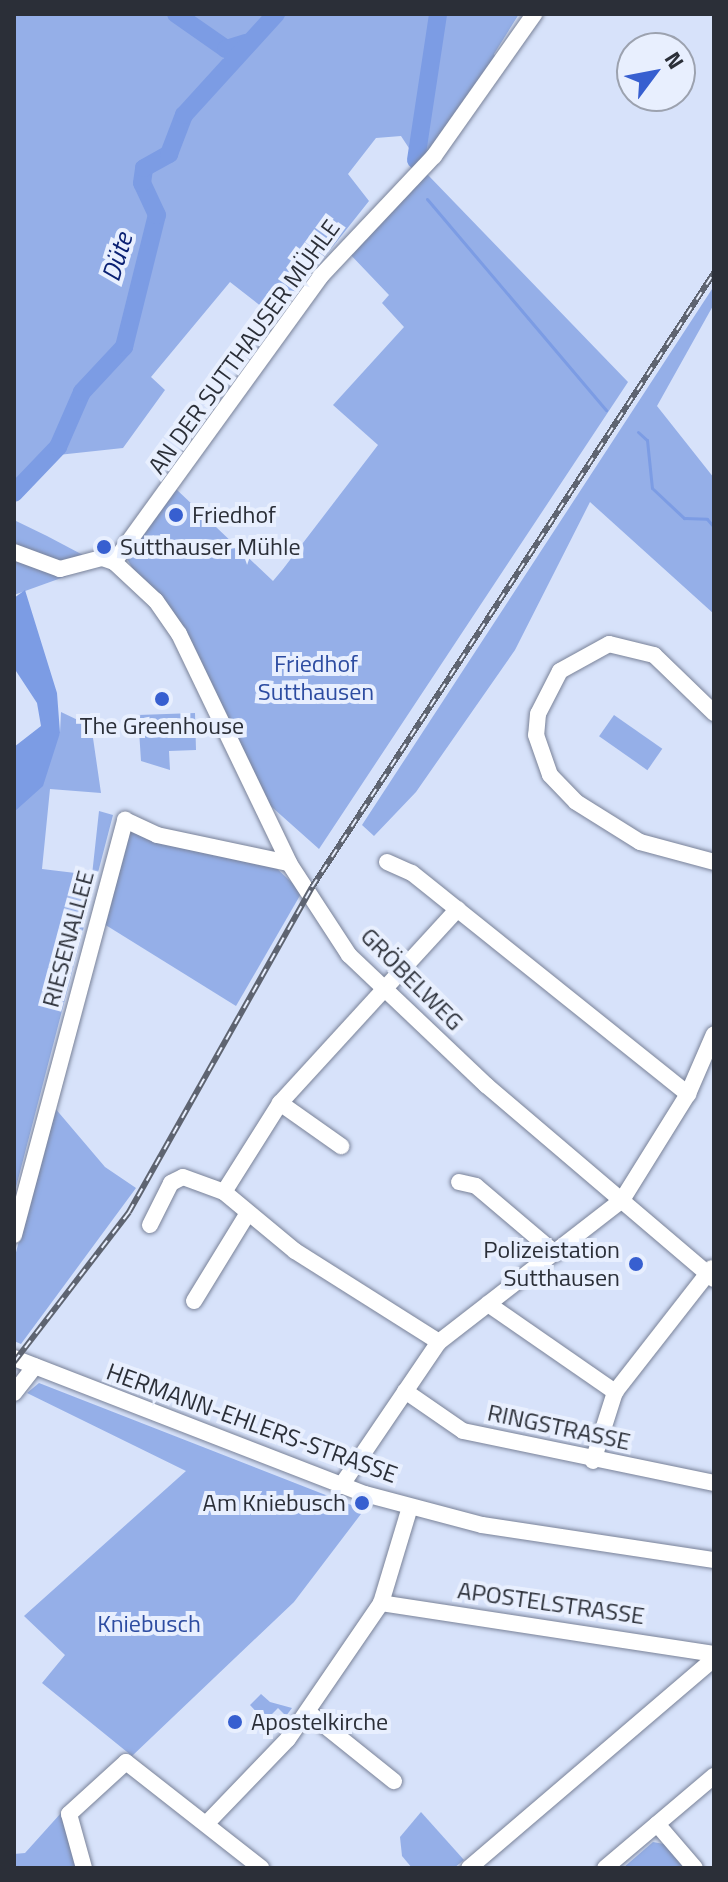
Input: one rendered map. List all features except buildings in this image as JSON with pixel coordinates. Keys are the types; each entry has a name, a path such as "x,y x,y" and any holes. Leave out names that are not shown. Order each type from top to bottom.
{"street":[{"name":"AN DER SUTTHAUSER MÜHLE","path":"114,562 320,277 434,156 534,14"},
{"path":"14,552 60,569 114,562"},
{"name":"GRÖBELWEG","path":"114,562 179,634 289,863 349,955 383,991 622,1200 711,1272"},
{"path":"714,713 654,655 609,644 560,671 538,714 536,735 550,775 576,802 640,842 714,862"},
{"name":"RIESENALLEE","path":"14,1235 125,820 157,835 289,863"},
{"path":"387,862 458,909 688,1094"},
{"path":"224,1192 280,1103 458,909"},
{"path":"341,1486 439,1342 622,1200 710,1058 714,1034"},
{"path":"280,1103 341,1146"},
{"path":"150,1225 171,1183 183,1177 224,1192 246,1216 439,1342"},
{"path":"459,1182 476,1186 555,1253"},
{"path":"194,1301 246,1216"},
{"path":"593,1461 615,1392 711,1272"},
{"path":"488,1304 615,1392"},
{"name":"HERMANN-EHLERS-STRASSE","path":"14,1358 341,1486 410,1507 714,1560"},
{"path":"14,1393 35,1366"},
{"name":"RINGSTRASSE","path":"405,1391 463,1431 593,1461 714,1483"},
{"path":"208,1822 309,1713 381,1603 410,1507"},
{"name":"APOSTELSTRASSE","path":"381,1603 714,1657"},
{"path":"469,1868 714,1657"},
{"path":"309,1713 394,1781"},
{"path":"84,1868 69,1814 126,1762 208,1822 251,1865"},
{"path":"605,1868 714,1776"},
{"path":"657,1824 695,1868"}],"green space":[{"name":"Friedhof Sutthausen","path":"14,14 519,14 494,54 499,65 427,174 628,382 319,849 264,800 126,557 176,489 273,581 378,445 333,405 404,327 382,303 389,295 347,251 426,174 401,136 376,138 348,174 369,201 276,318 230,282 151,377 165,390 123,448 58,455 50,443 40,468 14,493","holes":["285,17 248,42 218,77 226,49"]},
{"path":"714,286 714,304 657,406 714,478 714,614 590,502 515,650 416,792 374,836 362,825"},
{"path":"14,520 47,536 100,564 14,595"},
{"path":"61,712 82,722 93,738 101,793 50,789 42,869 92,875 99,811 113,815 14,1195 14,812 60,733"},
{"path":"195,713 196,750 169,751 170,770 141,761 138,715"},
{"path":"614,715 662,749 647,770 599,736"},
{"path":"130,829 274,866 302,892 236,1006 104,924"},
{"path":"54,1107 105,1167 136,1188 21,1344 14,1341 14,1260"},
{"name":"Kniebusch","path":"39,1383 364,1510 294,1602 132,1756 42,1683 65,1655 24,1616 186,1471 27,1393"},
{"path":"261,1694 270,1702 292,1708 286,1716 278,1708 265,1721 250,1705"},
{"path":"421,1812 464,1860 454,1868 412,1868 402,1856 400,1837"},
{"path":"61,1813 77,1868 14,1868 14,1854 25,1853"},
{"path":"653,1842 664,1844 684,1868 623,1868"}],"shaded area":[{"path":"25,590 57,693 60,733 43,786 14,812 14,747 41,726 37,703 14,668 14,598"}],"waterway":[{"name":"Düte","path":"176,14 226,49 246,43"},
{"name":"Düte","path":"14,493 58,447 82,392 124,347 157,215 142,183 144,168 169,154 184,115 276,14"},
{"name":"Düte","path":"416,160 438,14"},
{"path":"427,199 606,410"},
{"path":"638,432 647,440 652,488 684,518 707,519 714,527"}],"railway":[{"path":"14,1362 129,1212 312,887 714,273"}],"place":[{"name":"Friedhof","path":"176,515"},
{"name":"Sutthauser Mühle","path":"104,547"},
{"name":"The Greenhouse","path":"162,699"},
{"name":"Polizeistation Sutthausen","path":"636,1264"},
{"name":"Am Kniebusch","path":"362,1503"},
{"name":"Apostelkirche","path":"235,1722"}]}
